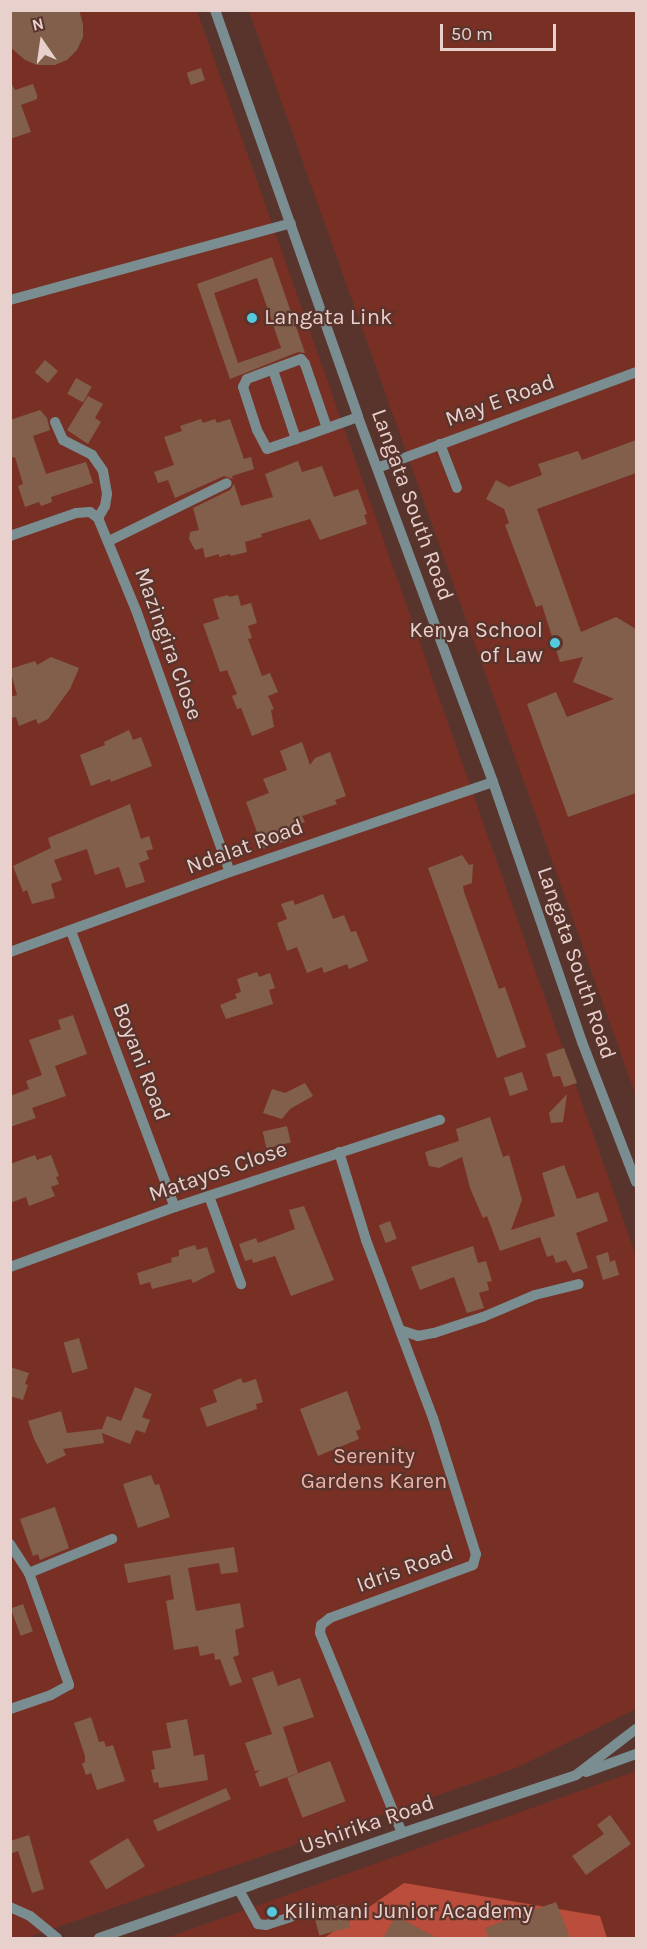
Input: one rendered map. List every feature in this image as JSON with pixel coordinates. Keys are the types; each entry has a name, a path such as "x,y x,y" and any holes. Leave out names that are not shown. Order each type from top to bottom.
{"street":[{"name":"Langata South Road","path":"215,10 358,417 493,782 582,1042 635,1175"},
{"path":"10,300 291,223"},
{"path":"327,428 305,364 301,359 247,379 243,387 257,430 267,449 296,439 327,428 358,417"},
{"path":"273,370 296,439"},
{"name":"May E Road","path":"377,468 636,372"},
{"path":"10,536 76,513 90,512 98,518 105,506 107,494 103,471 92,455 63,440 56,422"},
{"path":"440,444 457,488"},
{"path":"109,541 227,483"},
{"name":"Mazingira Close","path":"98,518 109,541 230,872"},
{"name":"Ndalat Road","path":"10,952 230,872 493,782"},
{"name":"Boyani Road","path":"71,931 175,1207"},
{"name":"Matayos Close","path":"10,1267 175,1207 441,1120"},
{"name":"Idris Road","path":"339,1152 366,1240 433,1418 476,1560 473,1565 330,1618 321,1625 320,1633 402,1833"},
{"path":"209,1196 241,1284"},
{"path":"400,1330 418,1336 434,1333 483,1317 535,1295 579,1284"},
{"path":"29,1573 112,1539"},
{"path":"10,1544 29,1573 69,1685 51,1695 10,1710"},
{"name":"Ushirika Road","path":"99,1938 576,1775 636,1729"},
{"path":"576,1775 636,1754"},
{"path":"239,1890 258,1924 266,1925 291,1917"},
{"path":"10,1907 30,1916 57,1938"}],"green space":[{"name":"Serenity Gardens Karen","path":"11,11 197,11 636,1256 636,1709 516,1768 26,1938 11,1938"},
{"path":"249,11 636,11 636,1096"},
{"path":"636,1771 636,1938 166,1938"}],"shaded area":[{"path":"404,1883 600,1916 607,1938 324,1938"}],"building":[{"path":"10,10 79,10 83,24 83,37 77,50 67,60 55,65 37,65 25,60 10,47"},
{"path":"201,68 205,80 191,85 187,73"},
{"path":"10,81 15,90 33,84 37,99 21,105 31,132 10,139"},
{"path":"272,257 305,353 298,352 230,379 197,284","holes":["257,278 281,348 238,363 214,293"]},
{"path":"45,360 58,371 48,383 35,372"},
{"path":"76,378 92,387 83,402 67,394"},
{"path":"88,396 103,404 95,418 101,422 88,444 67,430"},
{"path":"40,410 47,418 50,430 33,436 46,474 86,462 93,483 51,497 52,502 41,506 39,502 25,507 18,486 23,484 15,457 10,458 10,420"},
{"path":"201,419 203,423 215,419 217,423 230,419 244,459 251,457 254,469 232,476 233,479 224,476 175,498 168,480 158,483 154,472 174,465 164,437 182,431 180,426"},
{"path":"636,440 636,473 537,509 581,632 616,617 636,629 636,793 568,817 527,704 556,692 567,717 614,699 573,682 583,657 560,662 542,605 536,607 505,525 509,523 504,509 486,499 496,480 509,487 542,475 538,464 578,451 582,460"},
{"path":"298,461 302,472 322,466 334,497 358,489 367,514 364,515 367,524 320,540 310,519 261,534 262,537 245,542 247,552 219,557 219,554 205,558 203,548 195,550 189,539 190,532 199,530 193,508 230,490 234,484 241,506 273,497 265,474"},
{"path":"228,595 229,597 238,595 241,606 251,603 257,623 248,626 252,638 248,639 262,676 270,673 278,692 268,696 274,709 271,710 274,727 252,736 241,708 237,709 232,696 237,694 227,670 220,672 203,624 219,619 213,599"},
{"path":"51,657 79,668 70,689 48,719 38,724 36,719 19,726 16,717 10,718 10,697 17,695 10,669 35,661 37,665"},
{"path":"129,730 133,740 141,737 152,766 111,782 110,779 91,786 80,755 105,745 104,742"},
{"path":"302,742 310,765 315,758 330,752 346,796 335,800 337,804 302,816 305,822 285,830 288,840 260,850 255,836 258,835 246,802 269,793 263,779 287,770 280,751"},
{"path":"130,804 141,839 149,836 153,849 146,851 149,859 139,863 145,882 126,888 119,867 95,875 87,849 54,860 62,880 51,884 55,898 32,904 27,890 23,892 13,866 51,848 48,838"},
{"path":"462,855 469,865 473,864 472,883 463,886 464,892 499,989 505,987 526,1047 497,1058 428,868"},
{"path":"323,894 333,919 344,915 351,932 356,931 368,961 349,969 347,964 324,973 322,967 307,973 297,947 287,951 277,923 287,919 281,904 293,900 295,905"},
{"path":"257,972 259,977 270,973 275,988 269,990 273,1004 226,1019 220,1005 237,998 235,994 241,992 237,979"},
{"path":"73,1015 87,1054 55,1066 66,1096 32,1108 36,1118 10,1127 10,1096 29,1089 26,1081 42,1075 29,1040 61,1029 58,1020"},
{"path":"564,1048 577,1083 564,1087 560,1076 553,1077 546,1054"},
{"path":"522,1072 528,1090 510,1096 504,1078"},
{"path":"305,1083 313,1096 290,1109 282,1119 263,1113 272,1089 285,1093"},
{"path":"567,1094 563,1122 551,1123 549,1113"},
{"path":"490,1117 503,1157 509,1155 522,1200 511,1230 555,1216 542,1173 564,1165 577,1199 598,1192 608,1221 576,1233 588,1268 573,1273 566,1260 556,1263 553,1255 547,1257 540,1237 500,1251 487,1216 483,1218 470,1188 462,1157 439,1168 429,1166 425,1152 459,1141 456,1129"},
{"path":"287,1126 291,1143 266,1148 263,1132"},
{"path":"35,1155 37,1160 51,1155 59,1176 56,1177 59,1184 51,1187 55,1196 29,1206 26,1197 10,1203 10,1164"},
{"path":"304,1206 334,1280 291,1296 275,1256 253,1263 252,1259 245,1261 239,1244 256,1238 258,1243 295,1229 289,1210"},
{"path":"390,1221 397,1239 386,1243 379,1225"},
{"path":"195,1245 197,1250 207,1247 215,1272 193,1283 191,1279 152,1289 150,1282 140,1285 137,1273 172,1262 171,1258 179,1256 179,1250"},
{"path":"473,1246 478,1263 486,1261 492,1281 487,1282 489,1290 479,1293 484,1308 467,1313 454,1277 420,1290 411,1267"},
{"path":"608,1252 610,1262 615,1260 619,1275 603,1280 596,1256"},
{"path":"79,1338 88,1369 72,1373 64,1342"},
{"path":"10,1367 29,1373 23,1400 10,1396"},
{"path":"241,1378 243,1383 256,1379 263,1402 256,1404 257,1409 207,1427 200,1408 217,1402 213,1390"},
{"path":"135,1387 152,1394 142,1417 150,1420 145,1433 136,1430 130,1444 102,1433 104,1443 63,1449 66,1455 47,1464 28,1421 61,1411 67,1433 102,1429 107,1416 121,1421"},
{"path":"347,1391 361,1429 356,1431 359,1439 318,1456 300,1409"},
{"path":"151,1475 155,1485 159,1484 170,1517 138,1528 123,1484"},
{"path":"55,1507 69,1548 40,1560 38,1554 33,1556 20,1519"},
{"path":"234,1547 238,1572 221,1574 219,1563 188,1568 196,1611 240,1603 244,1627 235,1630 239,1655 233,1657 242,1682 230,1686 220,1659 215,1660 214,1653 200,1656 198,1646 174,1650 166,1601 174,1599 170,1575 128,1583 124,1564"},
{"path":"23,1604 33,1631 21,1636 11,1608"},
{"path":"273,1671 278,1686 300,1678 314,1717 283,1727 298,1773 260,1787 255,1774 260,1770 255,1771 245,1743 272,1734 252,1678"},
{"path":"91,1717 99,1742 104,1741 106,1747 113,1745 125,1781 97,1790 91,1773 86,1775 82,1764 85,1762 85,1756 74,1723"},
{"path":"187,1719 194,1756 204,1754 208,1780 159,1788 158,1782 154,1783 151,1770 155,1769 152,1751 171,1748 166,1723"},
{"path":"330,1761 345,1801 302,1818 287,1777"},
{"path":"226,1788 231,1799 158,1832 153,1821"},
{"path":"610,1815 631,1844 586,1875 572,1856 604,1834 597,1825"},
{"path":"29,1835 44,1889 32,1893 18,1851 10,1854 10,1841"},
{"path":"128,1838 145,1866 106,1889 89,1861"},
{"path":"556,1902 570,1938 489,1938 485,1928"},
{"path":"344,1904 350,1927 319,1935 313,1912"},
{"path":"396,1916 437,1938 383,1938"}],"place":[{"name":"Langata Link","path":"252,318"},
{"name":"Kenya School of Law","path":"555,643"},
{"name":"Kilimani Junior Academy","path":"272,1912"}]}
